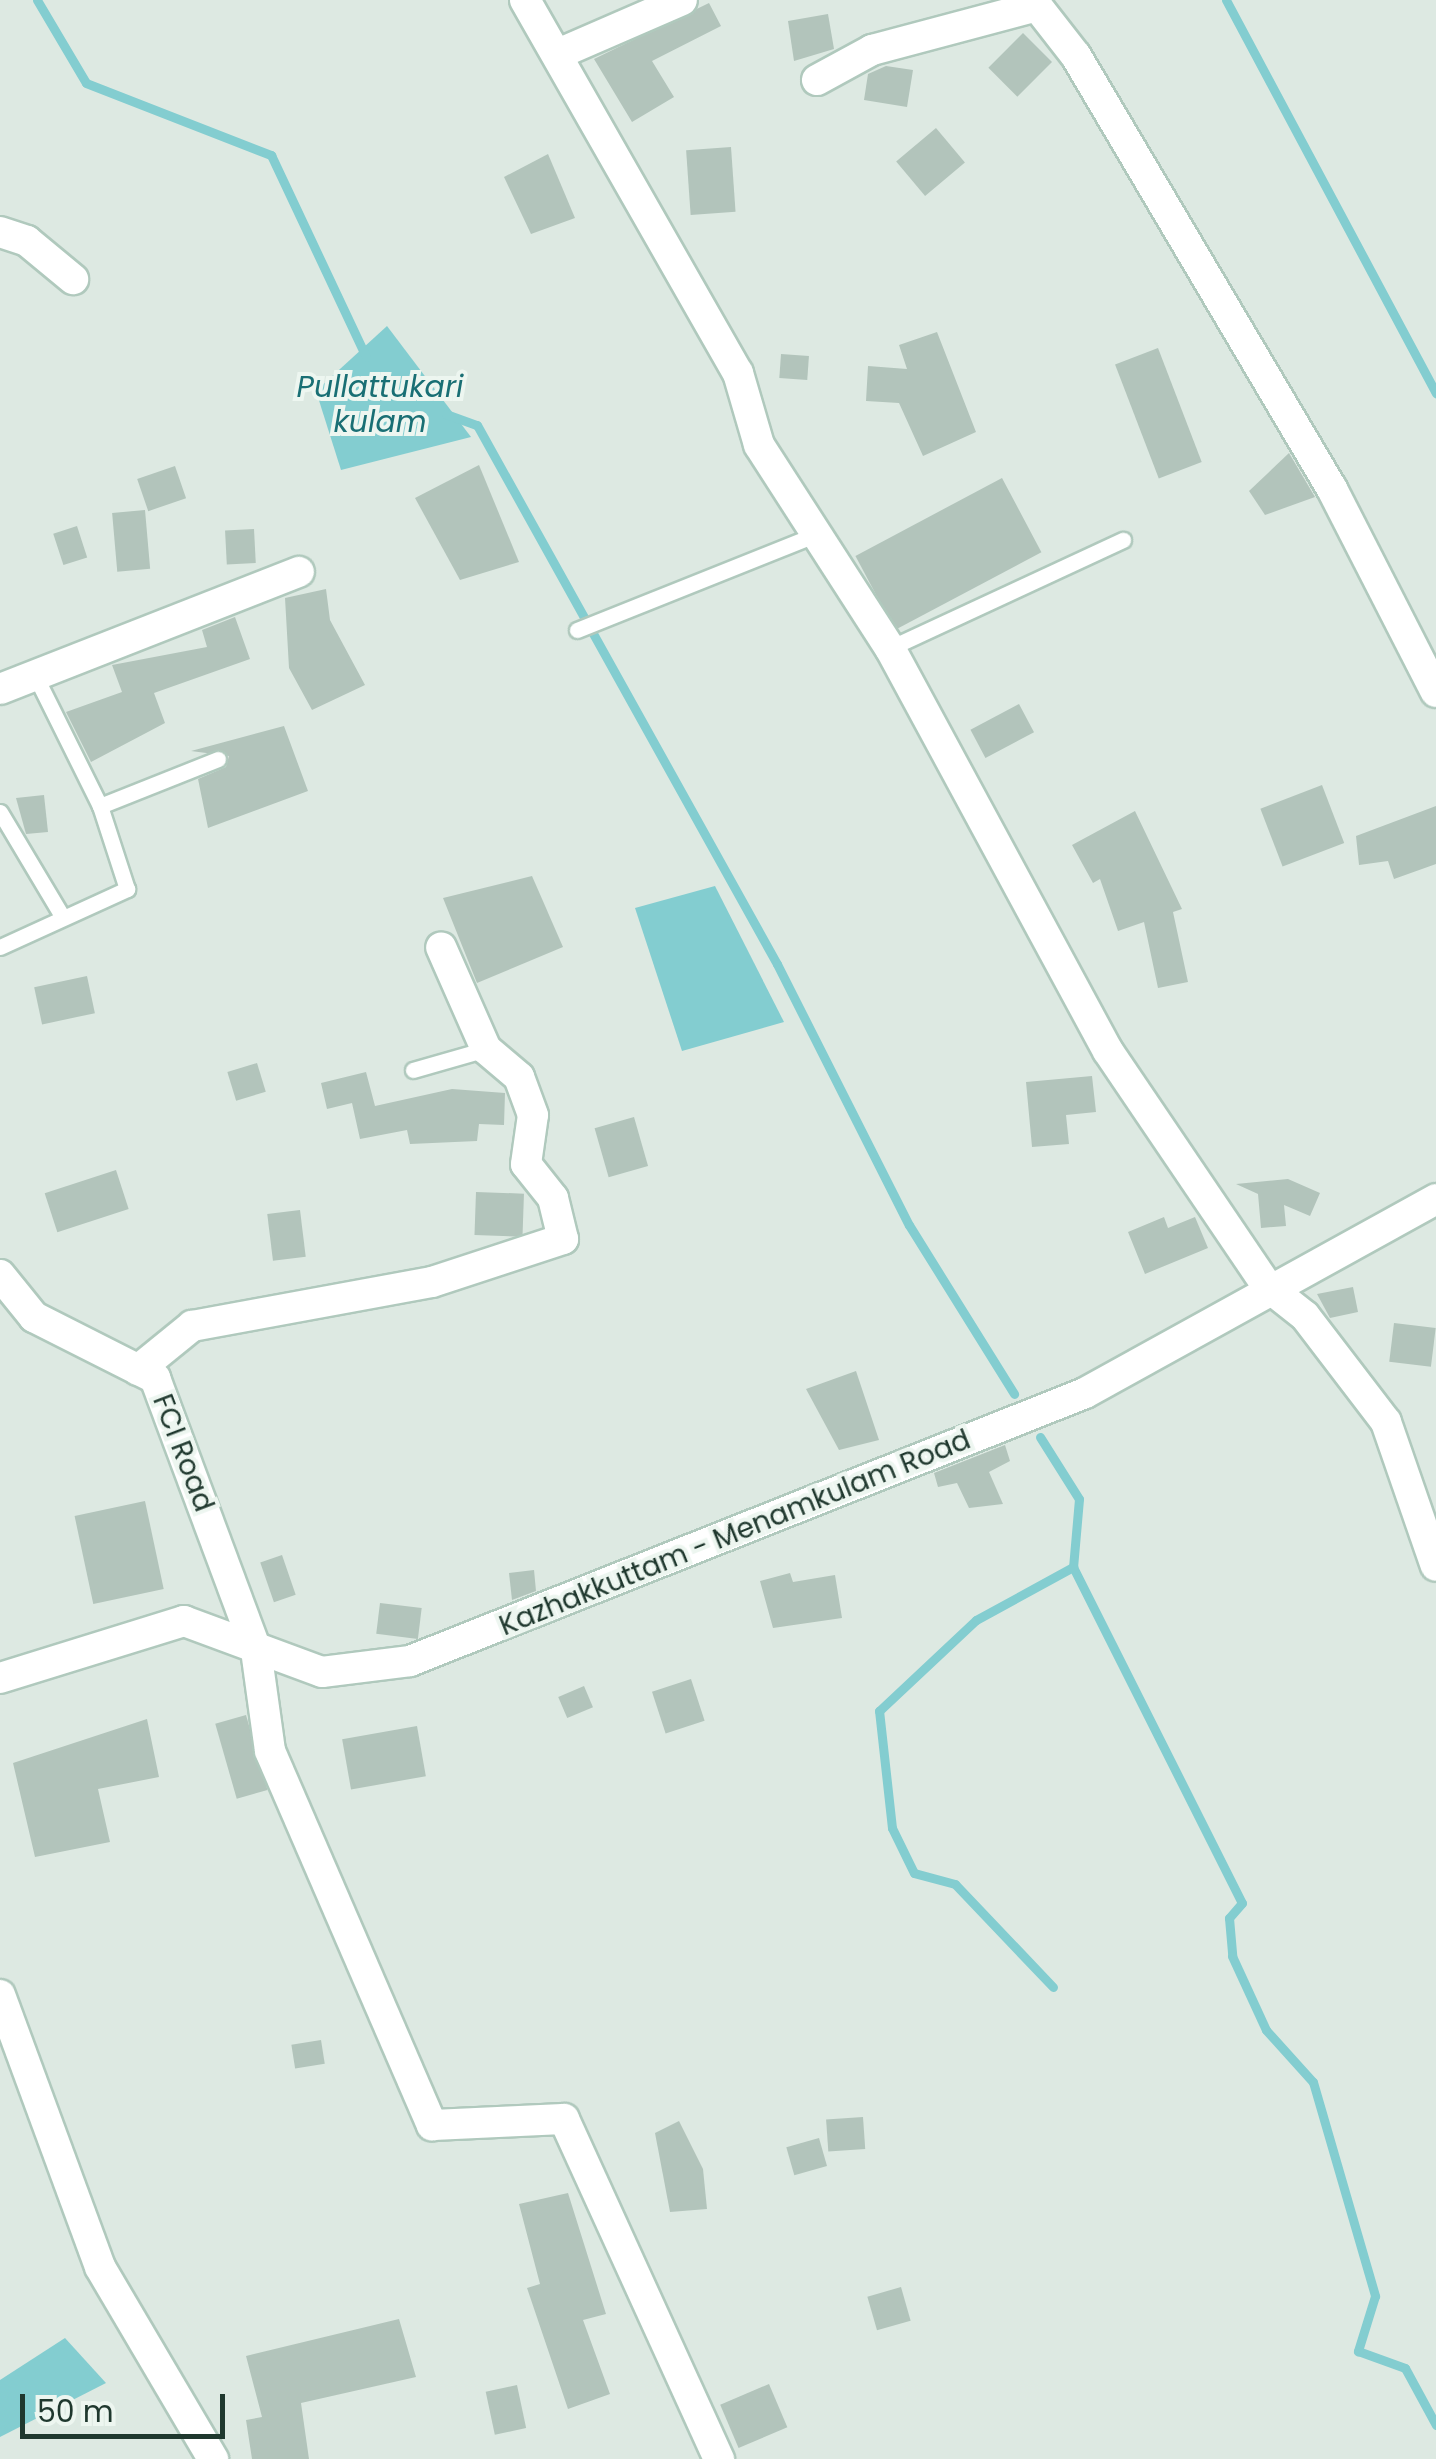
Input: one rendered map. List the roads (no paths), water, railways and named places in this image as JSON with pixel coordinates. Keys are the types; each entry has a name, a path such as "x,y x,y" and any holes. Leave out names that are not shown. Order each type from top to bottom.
{"street":[{"path":"525,0 738,373 759,445 810,537 890,648 1108,1051 1267,1286 1305,1316 1386,1422 1426,1502 1436,1566"},
{"path":"558,54 682,0"},
{"path":"817,80 872,50 1037,6 1076,56 1332,490 1436,692"},
{"path":"0,232 27,241 73,278"},
{"path":"0,689 300,572"},
{"path":"138,1370 192,1326 432,1282 563,1240 553,1198 526,1164 532,1115 518,1077 486,1049 440,947"},
{"name":"Kazhakkuttam - Menamkulam Road","path":"0,1678 184,1621 322,1672 410,1661 1085,1392 1267,1286 1436,1199"},
{"name":"FCI Road","path":"0,1275 34,1317 154,1378 256,1650 270,1751 432,2125 564,2119 719,2459"},
{"path":"3,2012 100,2267 213,2459"}],"lane":[{"path":"576,630 810,537"},
{"path":"890,648 1123,540"},
{"path":"0,947 127,890 100,806 35,675"},
{"path":"100,806 218,759"},
{"path":"0,812 62,916"},
{"path":"413,1070 486,1049"}],"water":[{"name":"Pullattukari kulam","path":"387,326 471,437 341,470 316,391"},
{"path":"715,886 784,1022 682,1051 635,908"},
{"path":"65,2338 106,2383 0,2437 0,2380"}],"waterway":[{"path":"37,0 86,83 271,155 366,357"},
{"path":"1226,0 1436,394"},
{"path":"446,414 477,425 777,964 909,1225 1014,1394"},
{"path":"1040,1437 1079,1499 1073,1567"},
{"path":"1053,1987 955,1884 914,1873 892,1828 879,1711 976,1620 1073,1567 1242,1903 1229,1918 1232,1956 1266,2030 1313,2082 1375,2296 1358,2351 1405,2368 1436,2425"}]}
